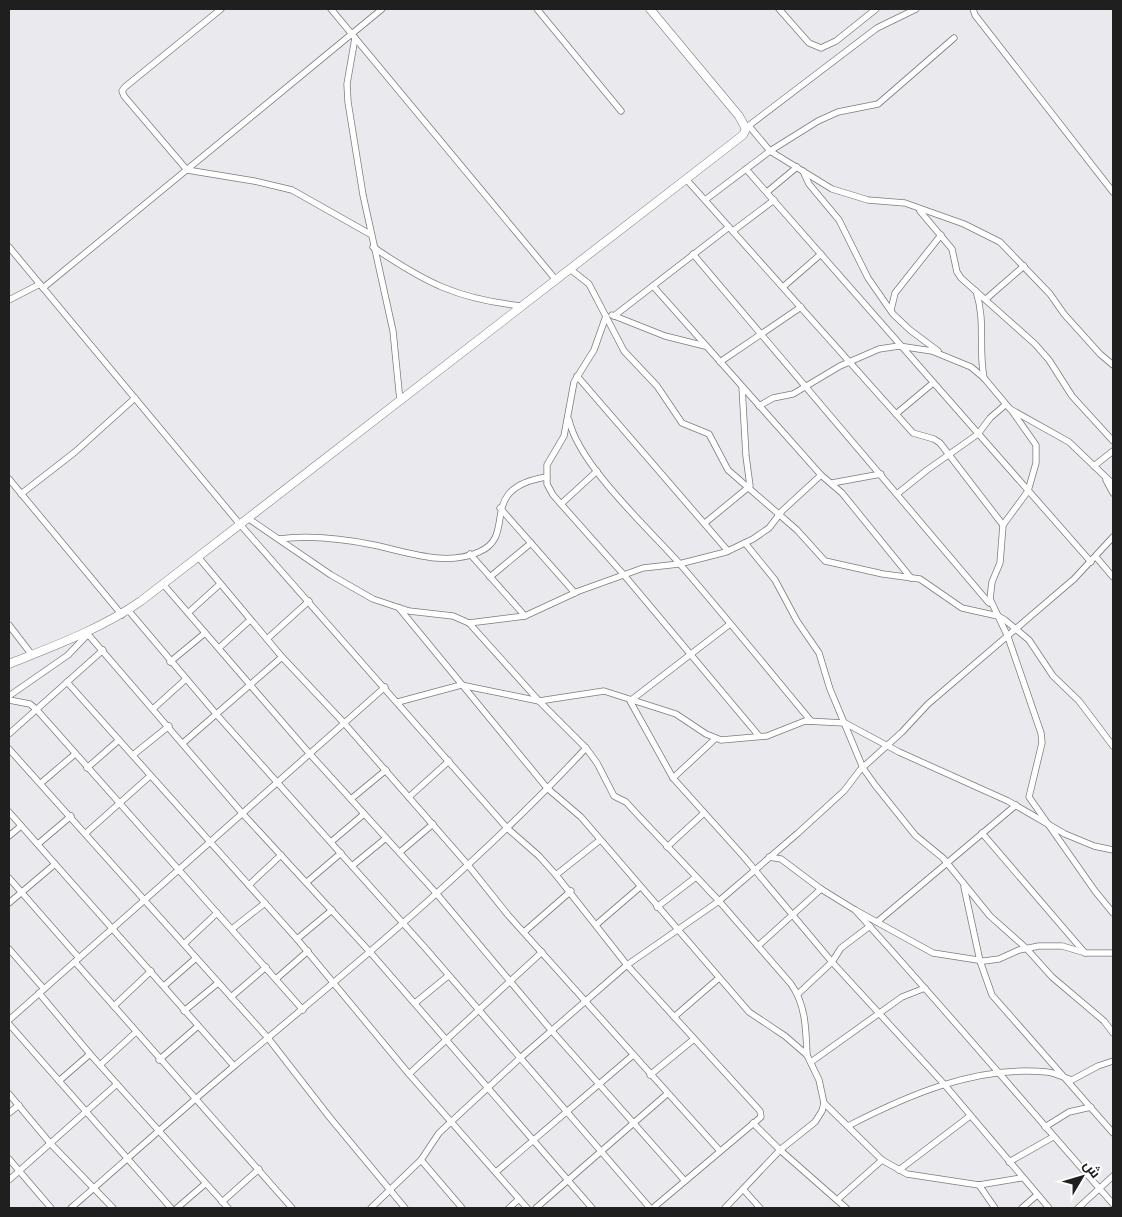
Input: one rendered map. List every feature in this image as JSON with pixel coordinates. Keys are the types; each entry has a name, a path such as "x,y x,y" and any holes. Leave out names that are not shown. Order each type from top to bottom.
{"street":[{"path":"221,9 122,92 124,96 187,170 254,181 292,190 329,213 370,234"},
{"path":"331,9 556,280"},
{"path":"9,300 41,286 354,36 382,9"},
{"path":"537,9 620,112"},
{"path":"650,9 770,151 797,166 823,185 844,194 874,201 905,203 964,224 995,239 1007,247 1054,298 1064,314 1113,365"},
{"path":"779,9 809,43 821,48 836,42 876,9"},
{"path":"9,664 87,633 125,613 199,558 877,28 916,9"},
{"path":"973,9 975,15 1113,192"},
{"path":"354,36 348,94 370,234 393,331 400,400"},
{"path":"705,200 770,151 827,116 878,104 954,38"},
{"path":"767,192 797,166"},
{"path":"746,169 899,346 1028,491 1093,560 1113,577"},
{"path":"803,172 809,184 839,220 868,278 891,310 906,327 943,354"},
{"path":"686,179 913,433 934,439 1003,525"},
{"path":"614,316 693,254 774,200"},
{"path":"917,208 941,234 954,252 959,276 976,289 1046,356 1072,396 1113,441"},
{"path":"891,310 896,294 941,234"},
{"path":"9,247 241,525 450,761 506,828 539,856 571,891 627,965 760,1112 761,1117 652,1208 519,1059 403,923 125,613 9,479"},
{"path":"373,247 404,268 450,291 483,301 522,306"},
{"path":"693,254 993,607 1008,637 1042,733 1042,743 1029,797 1047,825 1113,913"},
{"path":"783,287 821,254"},
{"path":"986,299 1024,266"},
{"path":"570,269 589,284 624,351 657,386 682,423 709,434 724,464 748,489 779,515 829,563 924,581 962,608 998,616 1017,629 1034,646 1053,676 1089,713 1113,746"},
{"path":"653,286 821,475 832,483 911,578"},
{"path":"976,289 983,318 981,356 984,378"},
{"path":"720,362 801,307"},
{"path":"605,314 665,336 707,346"},
{"path":"605,314 594,350 576,376 571,390 564,436 549,460 546,478 549,489 624,575 758,736"},
{"path":"759,406 773,398 793,394 849,362 879,349 899,346 923,348 943,354 971,367 984,378 1012,411 1069,442 1113,484"},
{"path":"576,376 728,551"},
{"path":"896,414 933,383"},
{"path":"705,523 751,485 745,450 742,387"},
{"path":"21,494 75,452 135,398"},
{"path":"897,494 978,434 990,418 1005,405"},
{"path":"993,607 990,592 1000,563 1003,525 1028,491 1036,463 1036,445 1012,411"},
{"path":"568,414 577,443 597,471 679,564 810,721"},
{"path":"1094,466 1113,450"},
{"path":"561,504 597,471"},
{"path":"832,483 881,474"},
{"path":"469,623 525,616 575,593 644,568 679,564 728,551 746,543 769,528 779,515 821,475"},
{"path":"279,539 293,537 345,541 374,545 416,556 454,558 480,552 493,541 498,534 500,508 514,487 546,478"},
{"path":"1106,478 1113,493"},
{"path":"500,508 575,593"},
{"path":"249,519 351,588 399,608 453,616 469,623 539,701 586,748 597,763 614,796 626,802 719,901 798,994 805,1019 807,1055"},
{"path":"372,1208 391,1192 421,1160 434,1138 451,1121 551,1030 627,965 719,901 844,791 863,768 888,746 928,704 1017,629 1093,560 1113,537"},
{"path":"490,576 531,543"},
{"path":"746,543 775,580 797,621 819,653 830,689 863,768 915,834 947,864 963,886 999,925 1026,948 1052,977 1104,1021 1113,1033"},
{"path":"470,554 525,616"},
{"path":"199,558 282,657 386,770 632,1056 720,1152"},
{"path":"163,584 310,753 436,893 551,1030 600,1083 685,1182"},
{"path":"188,613 220,584"},
{"path":"267,638 309,601"},
{"path":"399,608 547,788 581,817 677,931 749,1012 786,1036 807,1055 819,1080 824,1103 882,1160 907,1174 979,1185 1021,1178"},
{"path":"219,648 250,620"},
{"path":"630,701 730,624"},
{"path":"9,625 32,654"},
{"path":"170,662 205,632"},
{"path":"87,633 170,726 242,813 370,952 534,1138 592,1208"},
{"path":"9,698 68,656 87,633"},
{"path":"9,734 103,650"},
{"path":"183,743 217,716 282,657"},
{"path":"154,708 186,680"},
{"path":"67,682 308,951 409,1074 527,1208"},
{"path":"398,702 461,685 539,701 604,691 630,701 676,714 715,739 730,741 767,736 791,726 810,721 845,723 888,746 1016,804 1047,825 1083,842 1113,850"},
{"path":"170,1208 125,1159 59,1081 10,1018 384,687"},
{"path":"9,698 30,704 37,710 303,1010"},
{"path":"630,701 673,778 832,962 944,1084 1021,1178 1049,1208"},
{"path":"133,755 170,726"},
{"path":"673,778 715,739"},
{"path":"87,768 119,740"},
{"path":"71,1208 196,1098 334,984 468,865 586,748"},
{"path":"9,750 71,816 268,1038 405,1208"},
{"path":"41,783 75,754"},
{"path":"409,797 450,761"},
{"path":"351,799 386,770"},
{"path":"86,833 150,776"},
{"path":"877,922 1016,804"},
{"path":"9,812 234,1066"},
{"path":"668,847 704,813"},
{"path":"331,842 364,814"},
{"path":"38,844 71,816"},
{"path":"400,852 432,824"},
{"path":"9,836 21,826"},
{"path":"982,833 1086,953"},
{"path":"352,866 386,838"},
{"path":"556,875 600,840"},
{"path":"307,882 341,854"},
{"path":"249,885 281,856"},
{"path":"769,857 788,864 821,889 933,952 980,961 999,959 1026,948 1054,945 1086,953 1113,953"},
{"path":"9,902 55,864"},
{"path":"657,907 696,877"},
{"path":"9,878 159,1060 196,1098 292,1208"},
{"path":"963,886 980,961 992,995 1113,1133"},
{"path":"597,924 640,887"},
{"path":"758,946 821,889"},
{"path":"524,932 571,891"},
{"path":"232,929 265,903"},
{"path":"297,939 332,910"},
{"path":"856,910 1113,1204"},
{"path":"184,944 217,913"},
{"path":"798,994 832,962 841,948 870,926"},
{"path":"9,949 44,989"},
{"path":"276,979 308,951"},
{"path":"409,1074 511,983 542,952"},
{"path":"164,986 196,958"},
{"path":"231,997 266,967"},
{"path":"114,1006 151,971"},
{"path":"415,1003 448,976"},
{"path":"674,1017 719,978"},
{"path":"184,1011 218,983"},
{"path":"811,1062 902,996 925,988"},
{"path":"39,993 100,1066 228,1208"},
{"path":"159,1060 198,1026"},
{"path":"100,1066 136,1032"},
{"path":"650,1075 694,1039"},
{"path":"59,1081 90,1054"},
{"path":"496,1172 632,1056"},
{"path":"848,1126 880,1110 944,1084 997,1072 1049,1072 1065,1078 1077,1078 1098,1066 1113,1061"},
{"path":"9,1180 117,1084"},
{"path":"9,1094 50,1143 113,1208"},
{"path":"536,1208 667,1094"},
{"path":"725,1208 780,1150 816,1122 824,1103"},
{"path":"9,1113 19,1105"},
{"path":"1045,1127 1069,1112 1091,1107"},
{"path":"900,1170 970,1116"},
{"path":"753,1123 780,1150 846,1208"},
{"path":"1009,1162 1053,1137"},
{"path":"9,1159 51,1208"},
{"path":"421,1160 459,1207"},
{"path":"837,1200 882,1160"},
{"path":"222,1202 259,1169"},
{"path":"1078,1208 1113,1176"},
{"path":"177,1208 205,1184"},
{"path":"979,1185 995,1208"},
{"path":"743,1189 760,1208"},
{"path":"1022,1208 1036,1195"},
{"path":"509,1208 520,1199"}]}
